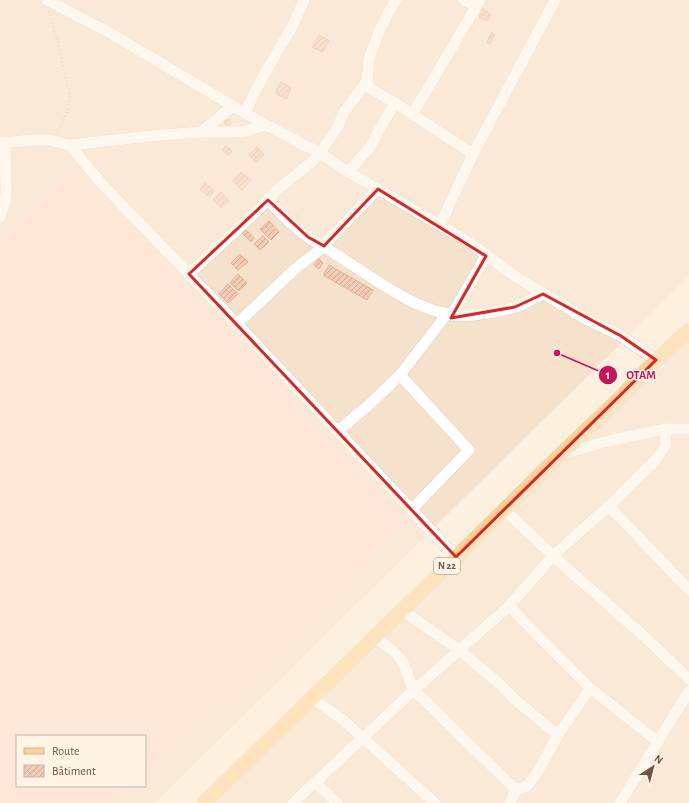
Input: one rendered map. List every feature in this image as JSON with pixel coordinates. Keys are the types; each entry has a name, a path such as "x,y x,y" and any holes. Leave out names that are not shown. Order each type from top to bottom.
{"main road":[{"name":"N 22","path":"204,803 620,398 656,360 689,330"}],"street":[{"path":"245,113 261,80 293,25 304,0"},
{"path":"396,0 378,34 369,59 368,86 473,154"},
{"path":"412,115 478,3 464,0"},
{"path":"440,226 473,154 555,0"},
{"path":"47,3 110,32 245,113 320,153 348,172 378,188 467,241 516,277 543,294 584,318 621,336 656,360"},
{"path":"189,274 278,190 320,153 338,126 344,112 367,81"},
{"path":"348,172 370,147 395,103"},
{"path":"201,132 233,106"},
{"path":"0,217 5,202 6,193 2,143 49,140 70,145 201,132 246,131 266,125"},
{"path":"70,145 101,183 237,324 456,557"},
{"path":"237,324 295,269 324,246 378,188"},
{"path":"268,200 295,227 308,237 392,290 432,310 449,315 462,316 489,313 515,307 543,294"},
{"path":"338,431 371,403 400,375 449,315 463,295 486,256"},
{"path":"400,375 469,450 412,510"},
{"path":"293,803 414,690 509,606 553,556 609,506 655,461 666,445 665,429"},
{"path":"561,454 608,441 665,429 689,429"},
{"path":"609,506 689,590"},
{"path":"505,510 553,556 646,638 689,679"},
{"path":"509,606 590,688 658,742"},
{"path":"402,610 459,650 558,736"},
{"path":"375,637 396,654 403,664 414,690 516,790"},
{"path":"510,803 516,790 527,786 537,773 558,736 590,688"},
{"path":"620,803 689,691"},
{"path":"312,698 343,720 435,803"},
{"path":"315,782 337,803"}],"path":[{"path":"47,3 70,95 68,110 61,126 49,140"}],"highlighted area":[{"path":"378,189 486,256 451,318 515,307 543,294 621,336 656,360 456,557 189,274 268,200 308,237 324,246"}],"shaded area":[{"path":"0,0 689,0 689,276 155,803 0,803"},
{"path":"72,167 407,518 146,771 146,735 16,735 16,787 130,787 113,803 0,803 0,236"},
{"path":"689,332 689,803 210,803"}],"building":[{"path":"483,9 491,14 487,21 479,17"},
{"path":"492,32 495,34 490,44 487,43"},
{"path":"319,35 329,40 323,52 312,47"},
{"path":"281,82 291,88 286,99 275,93"},
{"path":"230,119 230,125 225,125 225,120"},
{"path":"226,146 232,151 229,155 222,150"},
{"path":"257,147 264,155 255,162 249,155"},
{"path":"241,172 251,180 242,190 233,181"},
{"path":"205,183 214,191 209,197 200,189"},
{"path":"221,192 229,201 221,208 213,199"},
{"path":"269,221 279,232 271,240 260,229"},
{"path":"246,230 254,238 251,242 242,233"},
{"path":"263,236 269,242 260,250 254,244"},
{"path":"240,254 248,262 238,270 231,263"},
{"path":"319,259 323,263 319,269 314,265"},
{"path":"329,265 373,290 367,300 323,275"},
{"path":"238,274 247,283 239,291 230,283"},
{"path":"228,284 238,294 228,303 219,294"}],"place":[{"name":"OTAM","path":"557,353"}]}
